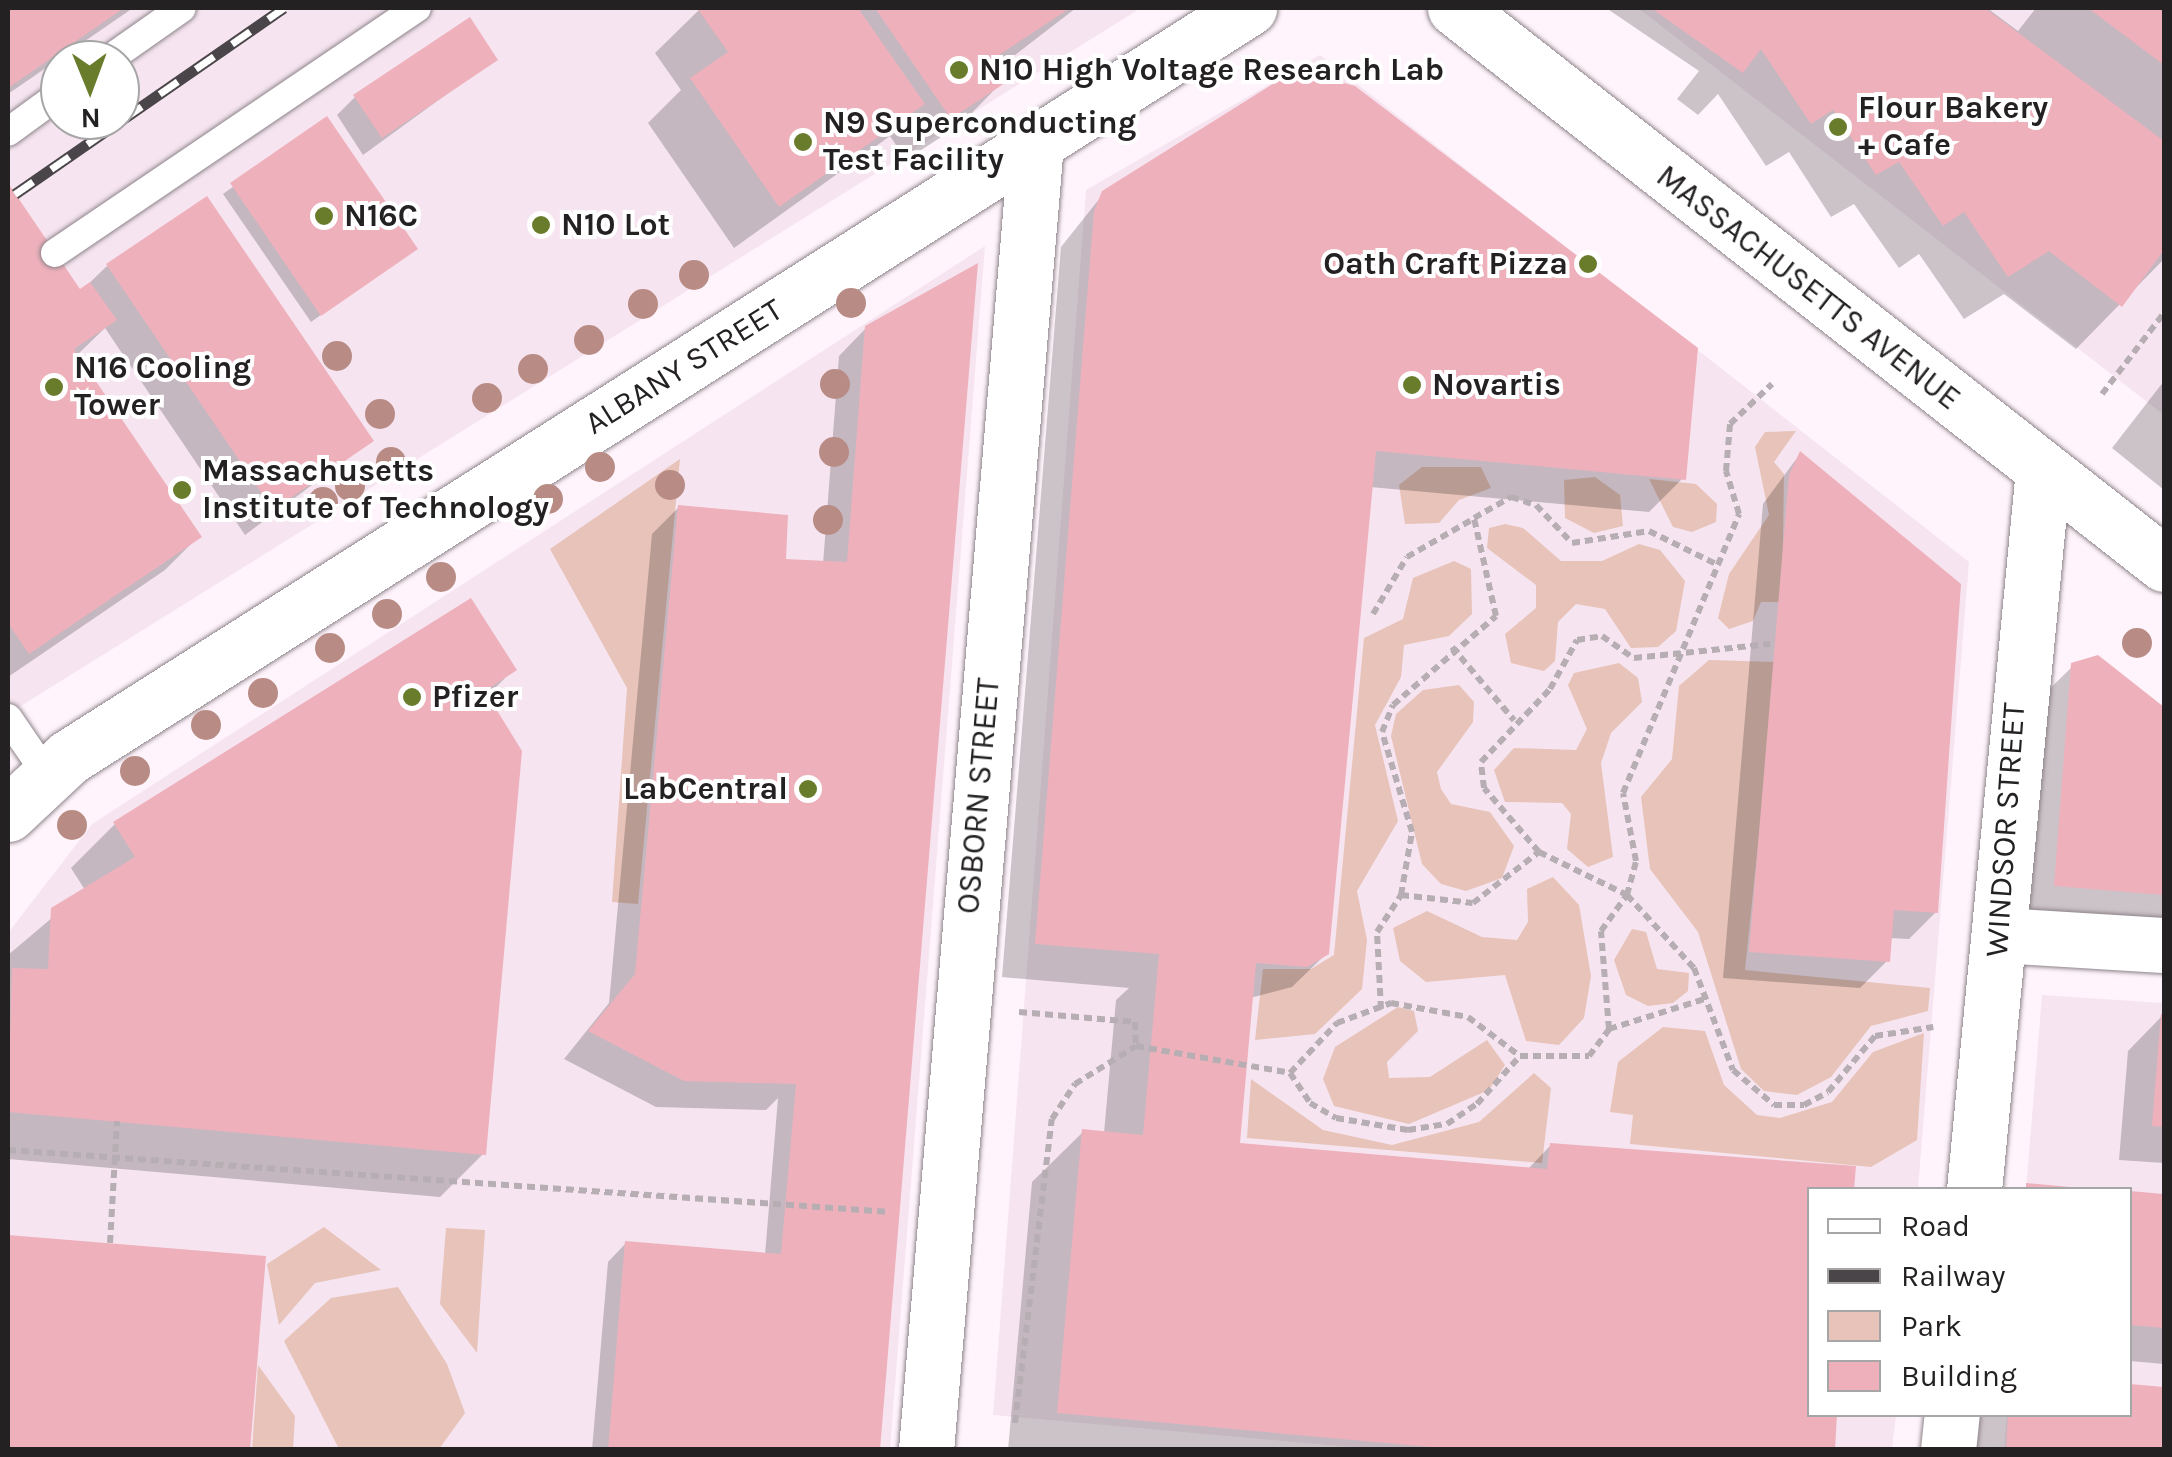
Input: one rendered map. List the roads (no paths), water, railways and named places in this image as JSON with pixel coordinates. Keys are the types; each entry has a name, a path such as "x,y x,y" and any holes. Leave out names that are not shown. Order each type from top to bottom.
{"main road":[{"name":"ALBANY STREET","path":"8,814 58,766 1249,8"},
{"name":"MASSACHUSETTS AVENUE","path":"1455,8 2164,564"},
{"name":"OSBORN STREET","path":"926,1450 1036,142"},
{"name":"WINDSOR STREET","path":"1974,1187 2043,470"},
{"path":"1999,935 2164,945"},
{"path":"1948,1450 1952,1417"}],"lane":[{"path":"136,40 182,8"},
{"path":"55,253 418,8"},
{"path":"8,132 40,109"},
{"path":"8,718 58,766"}],"railway":[{"path":"15,194 284,8"}],"place":[{"name":"N10 High Voltage Research Lab","path":"959,70"},
{"name":"Flour Bakery + Cafe","path":"1838,127"},
{"name":"N9 Superconducting Test Facility","path":"803,142"},
{"name":"N16C","path":"324,216"},
{"name":"N10 Lot","path":"541,225"},
{"name":"Oath Craft Pizza","path":"1588,264"},
{"name":"Novartis","path":"1412,385"},
{"name":"N16 Cooling Tower","path":"54,387"},
{"name":"Massachusetts Institute of Technology","path":"182,490"},
{"name":"Pfizer","path":"412,697"},
{"name":"LabCentral","path":"808,789"}]}
